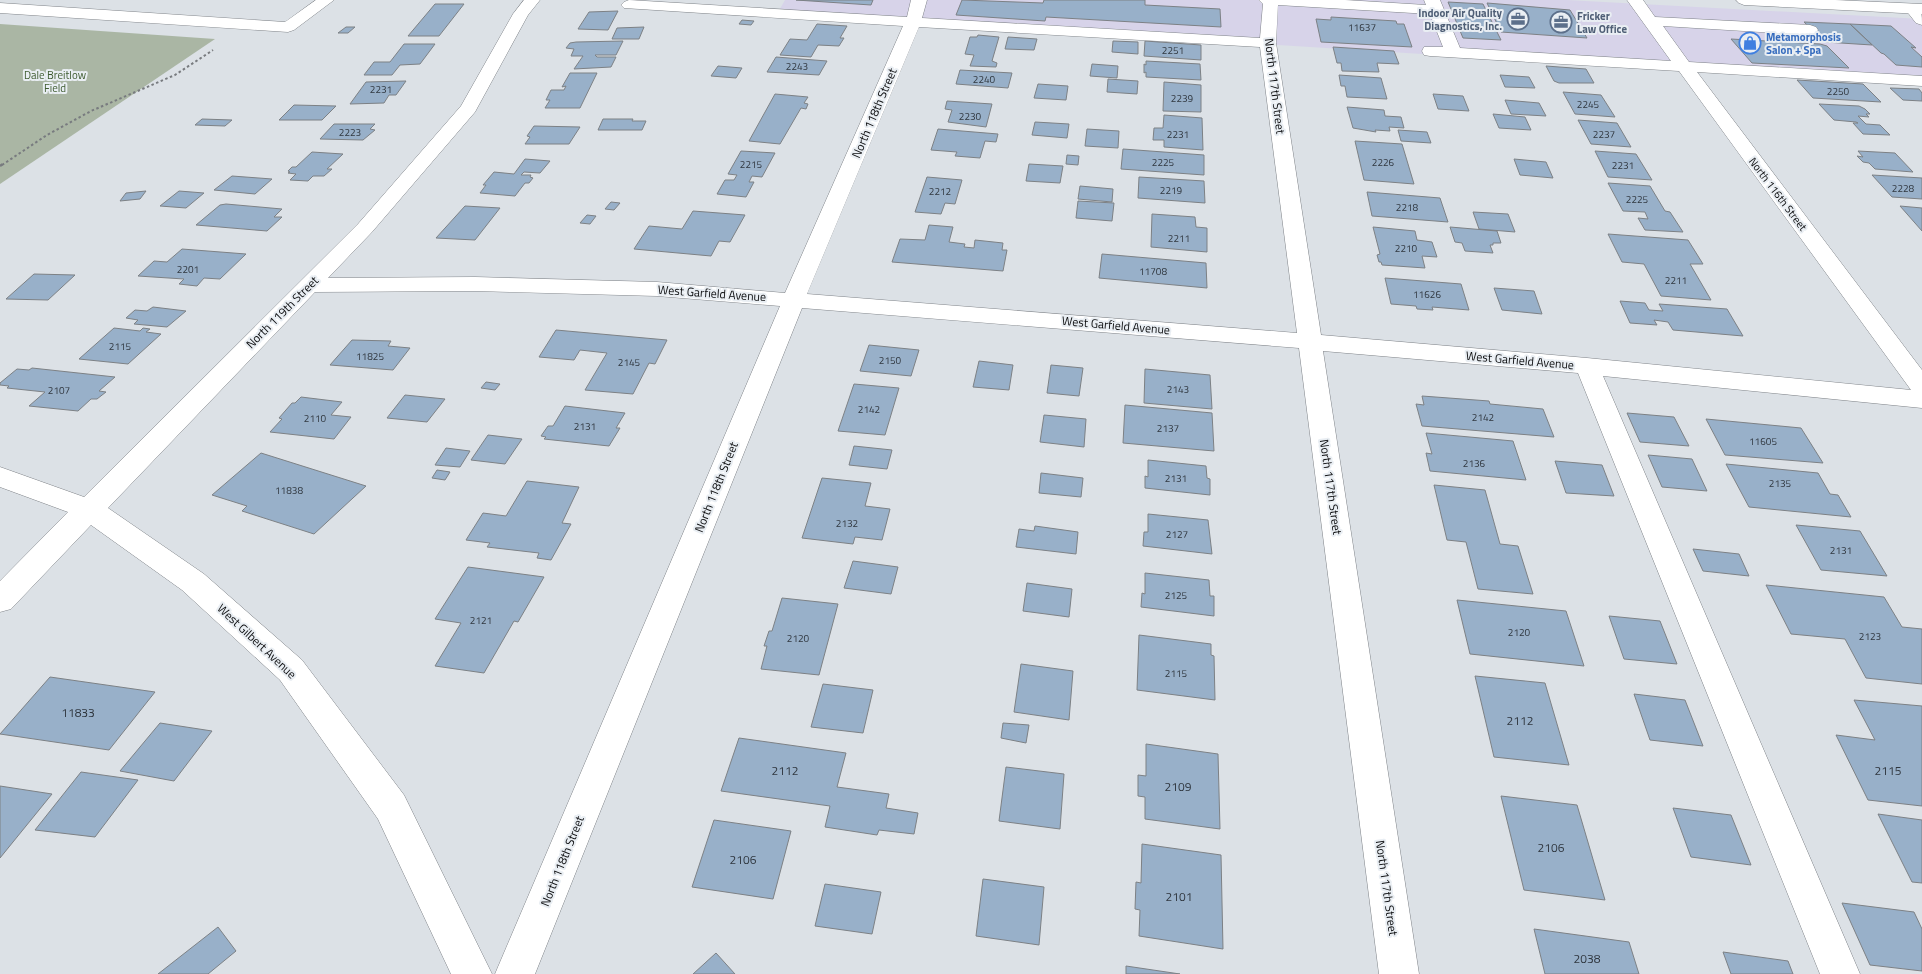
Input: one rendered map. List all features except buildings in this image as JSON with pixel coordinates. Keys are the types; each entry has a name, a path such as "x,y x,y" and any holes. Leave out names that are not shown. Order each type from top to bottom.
{"street":[{"path":"95,14 120,0"},
{"path":"0,8 288,27 326,0"},
{"name":"North 119th Street","path":"0,600 365,228 469,108 516,22 532,0"},
{"path":"1267,0 1434,5 1454,53"},
{"name":"North 117th Street","path":"1271,0 1268,43 1399,974"},
{"name":"North 116th Street","path":"1635,0 1922,388"},
{"path":"1744,0 1919,13"},
{"path":"629,5 916,11 1268,43"},
{"name":"North 118th Street","path":"515,974 794,299 916,11"},
{"path":"1652,21 1810,30"},
{"path":"1430,51 1922,81"},
{"name":"West Garfield Avenue","path":"308,285 475,284 657,289 1587,366 1922,400"},
{"path":"1587,366 1840,974"},
{"name":"West Gilbert Avenue","path":"0,477 89,508 193,582 291,670 391,807 472,974"}],"path":[{"path":"0,166 47,135 91,111 175,75 251,25"}],"shaded area":[{"path":"785,0 1567,0 1922,19 1922,85 777,14"}],"green space":[{"name":"Dale Breitlow Field","path":"0,24 215,39 0,184"}],"place":[{"name":"Indoor Air Quality Diagnostics, Inc.","path":"1518,19"},
{"name":"Fricker Law Office","path":"1561,22"},
{"name":"Metamorphosis Salon + Spa","path":"1750,43"}]}
